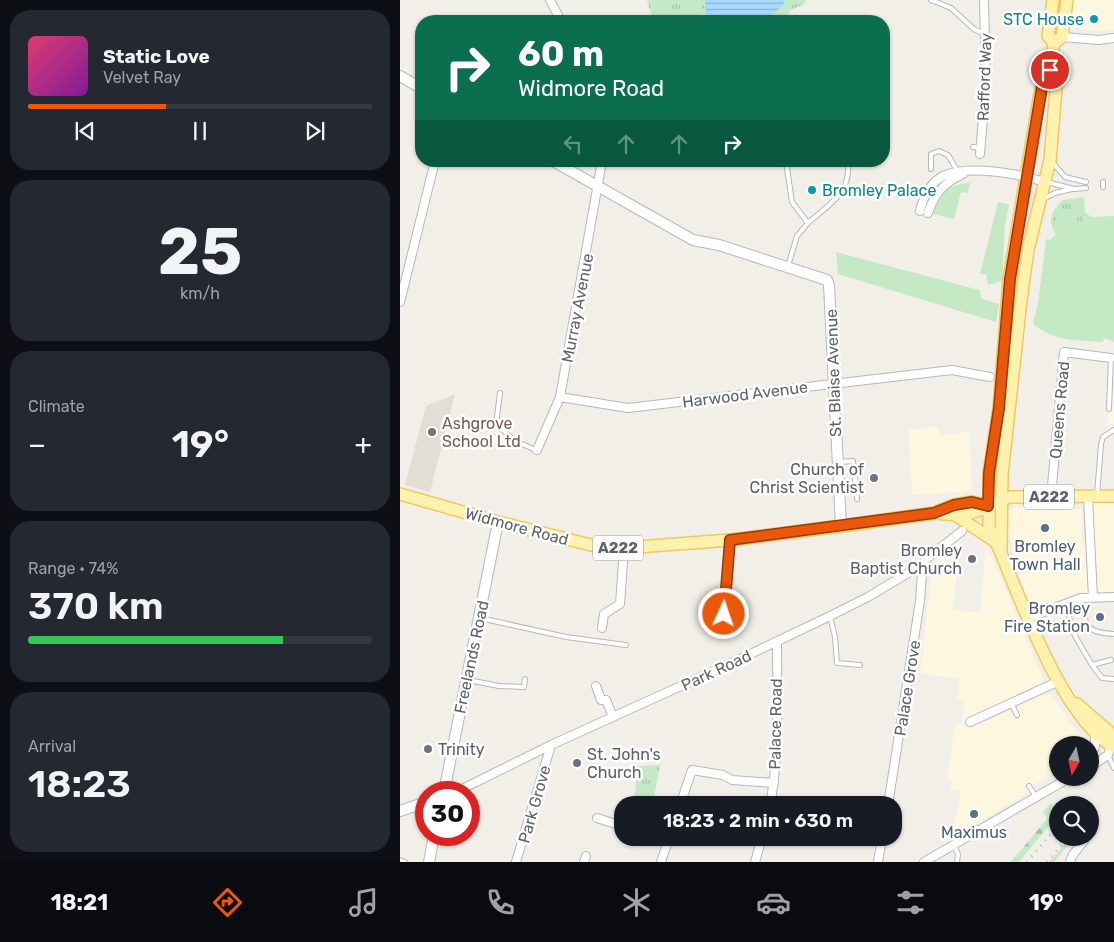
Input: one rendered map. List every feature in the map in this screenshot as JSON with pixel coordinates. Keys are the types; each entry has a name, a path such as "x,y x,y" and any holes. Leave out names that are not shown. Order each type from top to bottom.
{"main road":[{"path":"1053,0 1048,36 1058,40"},
{"path":"1067,0 1050,70 1044,75 1010,279 999,408 989,473 989,527 993,540 1001,554 1047,660 1083,720 1095,732 1112,744"},
{"path":"1001,554 1001,499 1023,280 1050,160 1057,77 1050,70"},
{"name":"Widmore Road","path":"400,494 498,522 591,545 624,548 730,540 934,513 955,515 979,511 1001,499 1114,496"},
{"name":"Widmore Road","path":"934,513 954,505 972,502 988,506"},
{"path":"955,515 993,540"},
{"path":"1073,702 1112,744"}],"street":[{"path":"550,0 558,15"},
{"name":"Rafford Way","path":"978,150 986,81 984,0"},
{"path":"1058,40 1114,38"},
{"path":"400,76 415,85"},
{"path":"400,302 433,167"},
{"path":"564,167 693,240 788,266"},
{"name":"Murray Avenue","path":"537,450 560,397 601,167"},
{"path":"928,213 938,191 948,181 962,173"},
{"path":"920,209 924,197 941,177 962,173 1027,176 1045,182"},
{"name":"St. Blaise Avenue","path":"788,266 827,280 829,285 836,462 841,526"},
{"name":"Queens Road","path":"1052,497 1064,352 1111,358"},
{"name":"Harwood Avenue","path":"560,397 628,408 952,370 990,378"},
{"path":"1092,497 1093,598"},
{"name":"Freelands Road","path":"446,781 498,522"},
{"name":"Park Road","path":"478,781 868,597 913,570 919,570 925,560 962,531"},
{"path":"724,614 730,540"},
{"path":"602,628 604,614 620,604 624,548"},
{"name":"Palace Grove","path":"889,796 920,601 922,573 919,570"},
{"path":"1028,618 1081,598 1114,597"},
{"name":"Palace Road","path":"772,796 774,783 776,642"},
{"path":"970,722 1059,681"},
{"path":"596,686 601,700 606,700 613,717"},
{"path":"1099,758 1112,744"},
{"name":"Park Grove","path":"516,862 551,745"},
{"path":"683,796 692,770 723,775 732,780 774,783"},
{"path":"924,862 1056,786"},
{"path":"400,810 415,805"},
{"path":"596,818 614,824"},
{"path":"429,862 432,846"},
{"path":"661,862 666,846"},
{"path":"755,862 760,846"},
{"path":"878,862 881,846"},
{"path":"1070,862 1080,846"}],"lane":[{"path":"931,0 951,8 975,30 986,34"},
{"path":"931,169 930,154 939,151 948,155 962,173"},
{"path":"1050,160 1065,177 1086,182"},
{"path":"787,167 792,202 808,222"},
{"path":"788,266 797,236 808,222 846,186 848,167"},
{"path":"1045,182 1074,189"},
{"path":"1103,182 1103,187"},
{"path":"1040,201 1055,193 1086,188"},
{"path":"1109,409 1111,358"},
{"path":"500,393 496,424 515,441 537,450"},
{"path":"1092,497 1103,437 1113,430"},
{"path":"836,462 853,461 857,499"},
{"path":"1081,598 1084,624 1098,632 1114,634"},
{"path":"1065,604 1075,636 1092,664 1102,678 1114,679"},
{"path":"830,616 838,663 860,665"},
{"path":"480,618 566,637 626,646"},
{"path":"1092,664 1112,660"},
{"path":"467,680 499,686 524,687 525,679"},
{"path":"1011,703 1017,715"},
{"path":"1112,744 1114,768"},
{"path":"1029,786 1036,798"},
{"path":"954,844 958,854 957,862"},
{"path":"400,860 405,862"}],"shaded area":[{"path":"1071,0 1114,0 1114,30 1093,31 1068,26"},
{"path":"1113,346 1114,424 1107,425"},
{"name":"Ashgrove School Ltd","path":"455,394 430,492 405,485 426,406"},
{"path":"938,426 939,436 969,431 972,491 912,495 909,430"},
{"path":"1095,501 1114,501 1114,594 1098,595 1096,592 1092,503"},
{"path":"1015,507 1082,509 1082,540 1087,545 1090,593 1078,593 1037,608 1035,600 1029,601 1019,575 1024,573 1009,538 1008,512"},
{"path":"960,540 953,610 980,613 986,549 993,559 1044,681 1041,685 970,719 969,729 1042,695 1051,695 1081,736 1049,736 1049,776 1034,785 1027,793 951,839 961,792 950,790 952,780 947,779 955,724 962,724 965,701 957,700 960,679 920,673 933,563"}],"green space":[{"path":"647,0 708,0 709,15 651,15"},
{"path":"773,0 806,0 803,5 790,10 788,15 765,15"},
{"path":"970,183 968,193 961,192 954,219 933,214 939,200 946,191 956,185"},
{"path":"1081,197 1082,222 1052,224 1060,204"},
{"path":"1084,197 1085,212 1091,217 1114,216 1114,342 1105,338 1102,342 1066,339 1048,333 1033,324 1038,303 1046,239 1050,240 1056,234 1051,225 1053,212 1063,200"},
{"path":"998,202 1009,204 1005,225 1002,281 988,285 986,274 980,274"},
{"path":"836,252 979,290 982,299 999,304 996,322 838,274"},
{"path":"660,765 654,796 635,796 637,766"},
{"path":"1049,805 1049,826 1019,862 1011,862 1047,819 1043,812"},
{"path":"1063,846 1067,846 1054,862 1049,862"}],"water":[{"path":"705,0 785,0 782,7 771,15 706,15"}],"railway":[{"path":"1027,862 1049,836"},
{"path":"1047,862 1061,846"}],"place":[{"name":"STC House","path":"1094,19"},
{"name":"Bromley Palace","path":"812,190"},
{"name":"Ashgrove School Ltd","path":"432,432"},
{"name":"Church of Christ Scientist","path":"874,478"},
{"name":"Bromley Town Hall","path":"1045,528"},
{"name":"Bromley Baptist Church","path":"972,559"},
{"name":"Bromley Fire Station","path":"1100,617"},
{"name":"Trinity","path":"428,749"},
{"name":"St. John's Church","path":"577,763"},
{"name":"Maximus","path":"974,814"}],"route":[{"path":"724,614 730,540 934,513 954,505 972,502 988,506 989,473 1002,383 1007,300 1015,240 1044,75 1050,70"}]}
